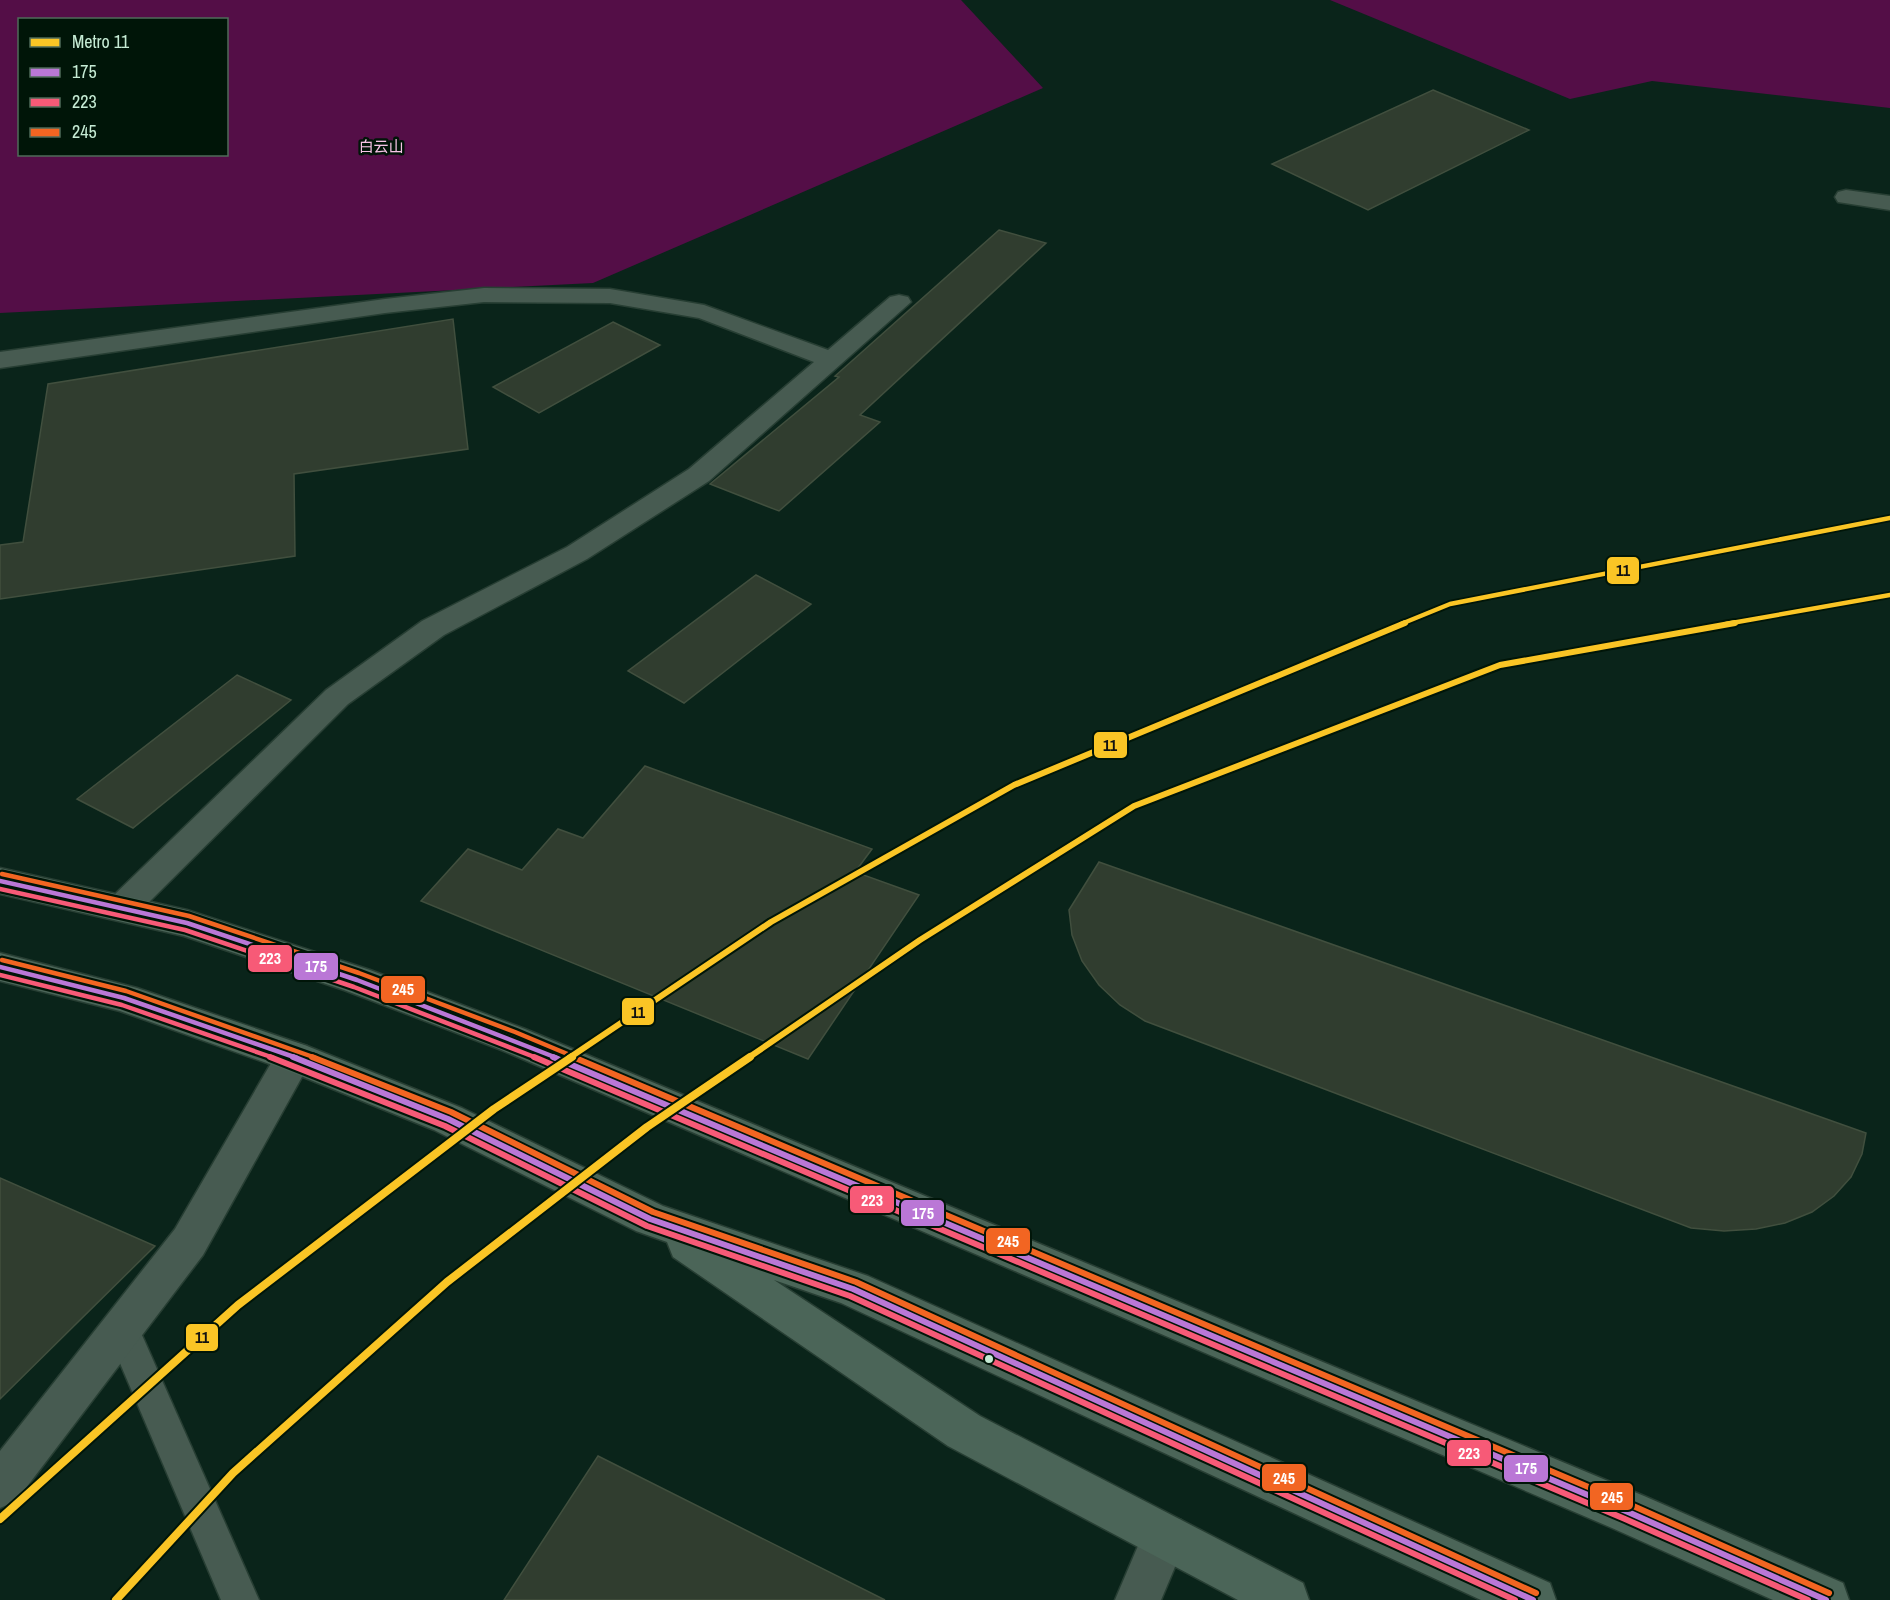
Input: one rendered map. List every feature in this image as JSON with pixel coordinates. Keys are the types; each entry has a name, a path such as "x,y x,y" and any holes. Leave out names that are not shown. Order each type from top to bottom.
{"main road":[{"path":"0,881 187,923 357,980 512,1039 1628,1512 1826,1600"},
{"path":"0,967 124,998 294,1057 448,1119 650,1219 853,1289 1533,1600"},
{"path":"650,1219 964,1431 1286,1600"}],"street":[{"path":"1846,197 1890,203"},
{"path":"0,360 385,306 484,295 610,296 704,312 832,360"},
{"path":"122,908 337,698 433,628 577,554 699,475 899,302"},
{"path":"0,1486 189,1242 294,1057"},
{"path":"1138,1600 1165,1536"}],"lane":[{"path":"122,1328 240,1600"}],"green space":[{"name":"白云山","path":"0,0 961,0 1043,88 593,283 0,313"},
{"path":"1330,0 1890,0 1890,108 1652,81 1570,99"}],"building":[{"path":"1433,90 1529,130 1368,210 1272,164"},
{"path":"999,230 1046,243 860,415 880,422 779,511 710,484 839,377 835,376"},
{"path":"453,319 468,449 294,474 295,556 0,599 0,545 23,542 48,384"},
{"path":"613,322 660,345 539,413 493,387"},
{"path":"756,575 811,604 684,703 628,671"},
{"path":"237,675 291,700 133,828 77,799"},
{"path":"645,766 872,849 855,872 919,895 808,1059 421,901 468,849 522,870 558,829 583,838"},
{"path":"1099,862 1866,1133 1862,1154 1851,1177 1834,1196 1812,1212 1785,1223 1756,1229 1724,1231 1691,1228 1145,1021 1120,1005 1099,985 1082,961 1072,935 1069,910"},
{"path":"0,1178 155,1246 0,1399"},
{"path":"598,1456 885,1600 504,1600"}],"metro line":[{"name":"11","path":"0,1519 238,1305 494,1109 771,922 1014,785 1450,604 1890,518"},
{"name":"11","path":"116,1600 233,1473 447,1282 647,1127 920,940 1134,806 1500,665 1890,595"}],"transit line":[{"name":"245","path":"2,874 189,916 359,973 515,1032 1631,1505 1829,1593"},
{"name":"175","path":"0,881 187,923 357,980 512,1039 1628,1512 1826,1600"},
{"name":"223","path":"0,889 185,930 354,987 509,1046 1625,1519 1808,1600"},
{"name":"245","path":"2,960 126,991 296,1050 451,1112 653,1212 856,1282 1536,1593"},
{"name":"175","path":"0,967 124,998 294,1057 448,1119 650,1219 853,1289 1533,1600"},
{"name":"223","path":"0,975 122,1005 291,1064 445,1126 647,1226 850,1296 1515,1600"}]}
